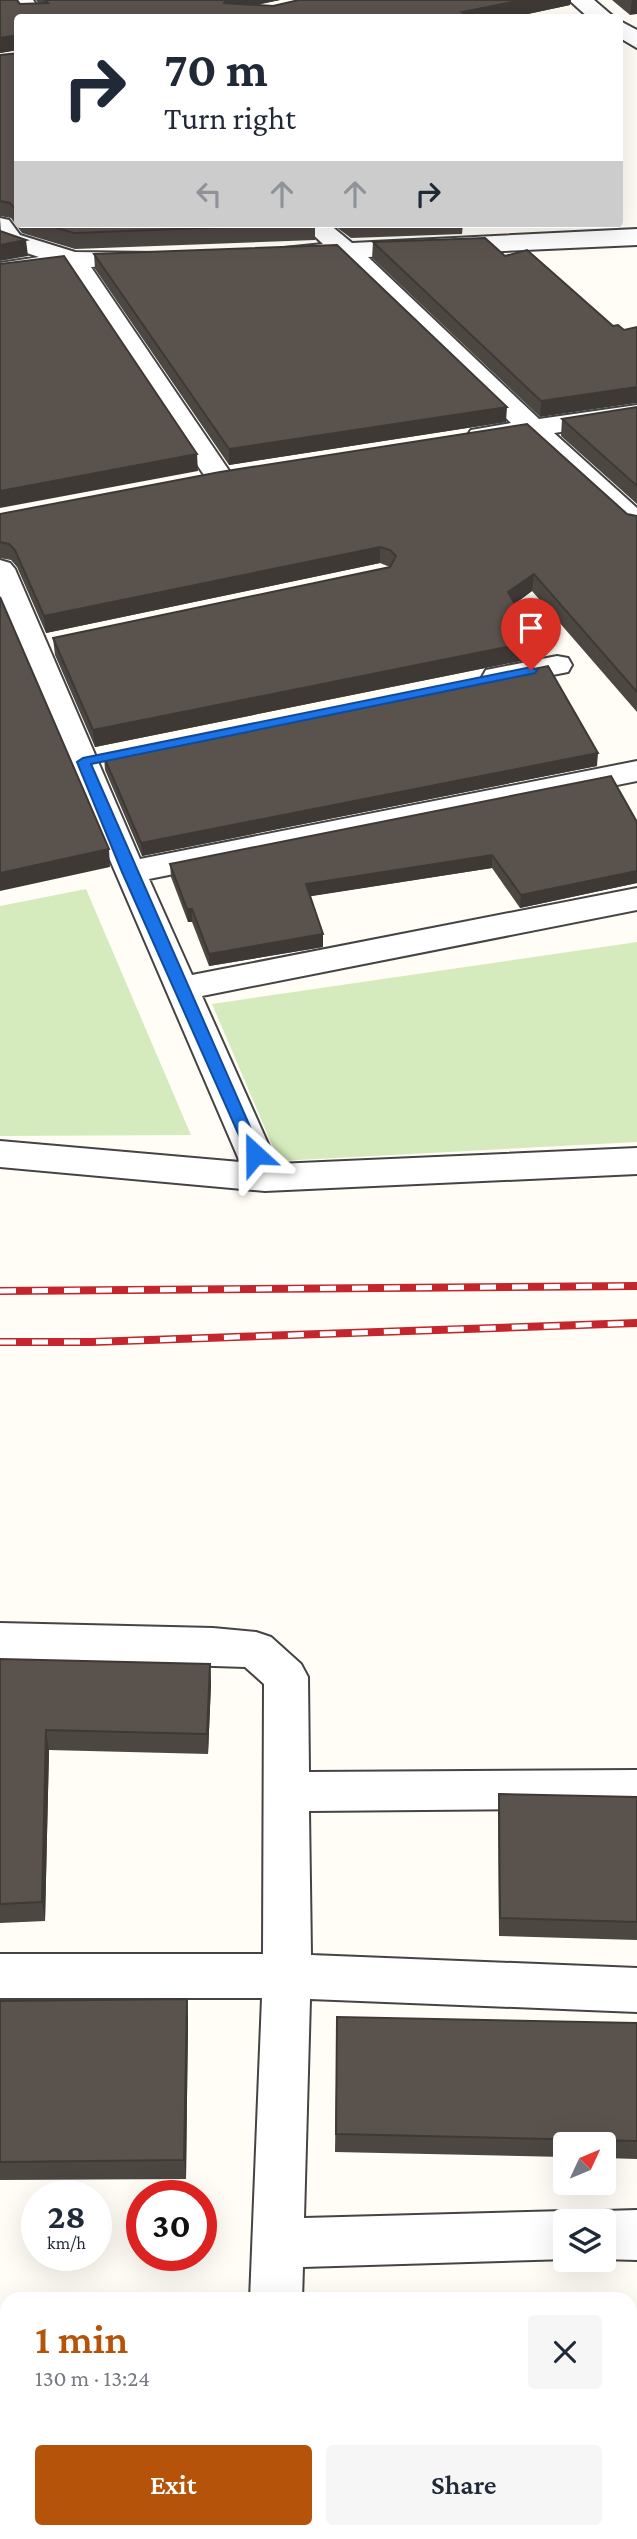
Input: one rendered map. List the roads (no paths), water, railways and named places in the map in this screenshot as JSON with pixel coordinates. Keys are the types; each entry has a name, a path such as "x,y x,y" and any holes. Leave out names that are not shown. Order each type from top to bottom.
{"street":[{"path":"22,0 33,14"},
{"path":"580,0 599,14"},
{"path":"623,29 637,41"},
{"path":"0,225 11,240 74,260 221,478"},
{"path":"319,228 347,251 532,428 637,523"},
{"path":"265,254 637,237"},
{"path":"0,271 74,260 169,257"},
{"path":"450,441 637,413"},
{"path":"0,569 47,645 97,759 129,872 265,1178"},
{"path":"462,684 557,665"},
{"path":"129,872 637,771"},
{"path":"181,989 637,899"},
{"path":"0,1154 265,1178 637,1161"},
{"path":"0,1641 213,1646 257,1650 286,1677 289,1792 287,1976 276,2292"},
{"path":"289,1792 637,1789"},
{"path":"0,1976 287,1976 637,1990"},
{"path":"616,2236 637,2235"},
{"path":"278,2243 553,2236"}],"railway":[{"path":"0,1291 637,1286"},
{"path":"0,1342 92,1342 637,1323"}]}
